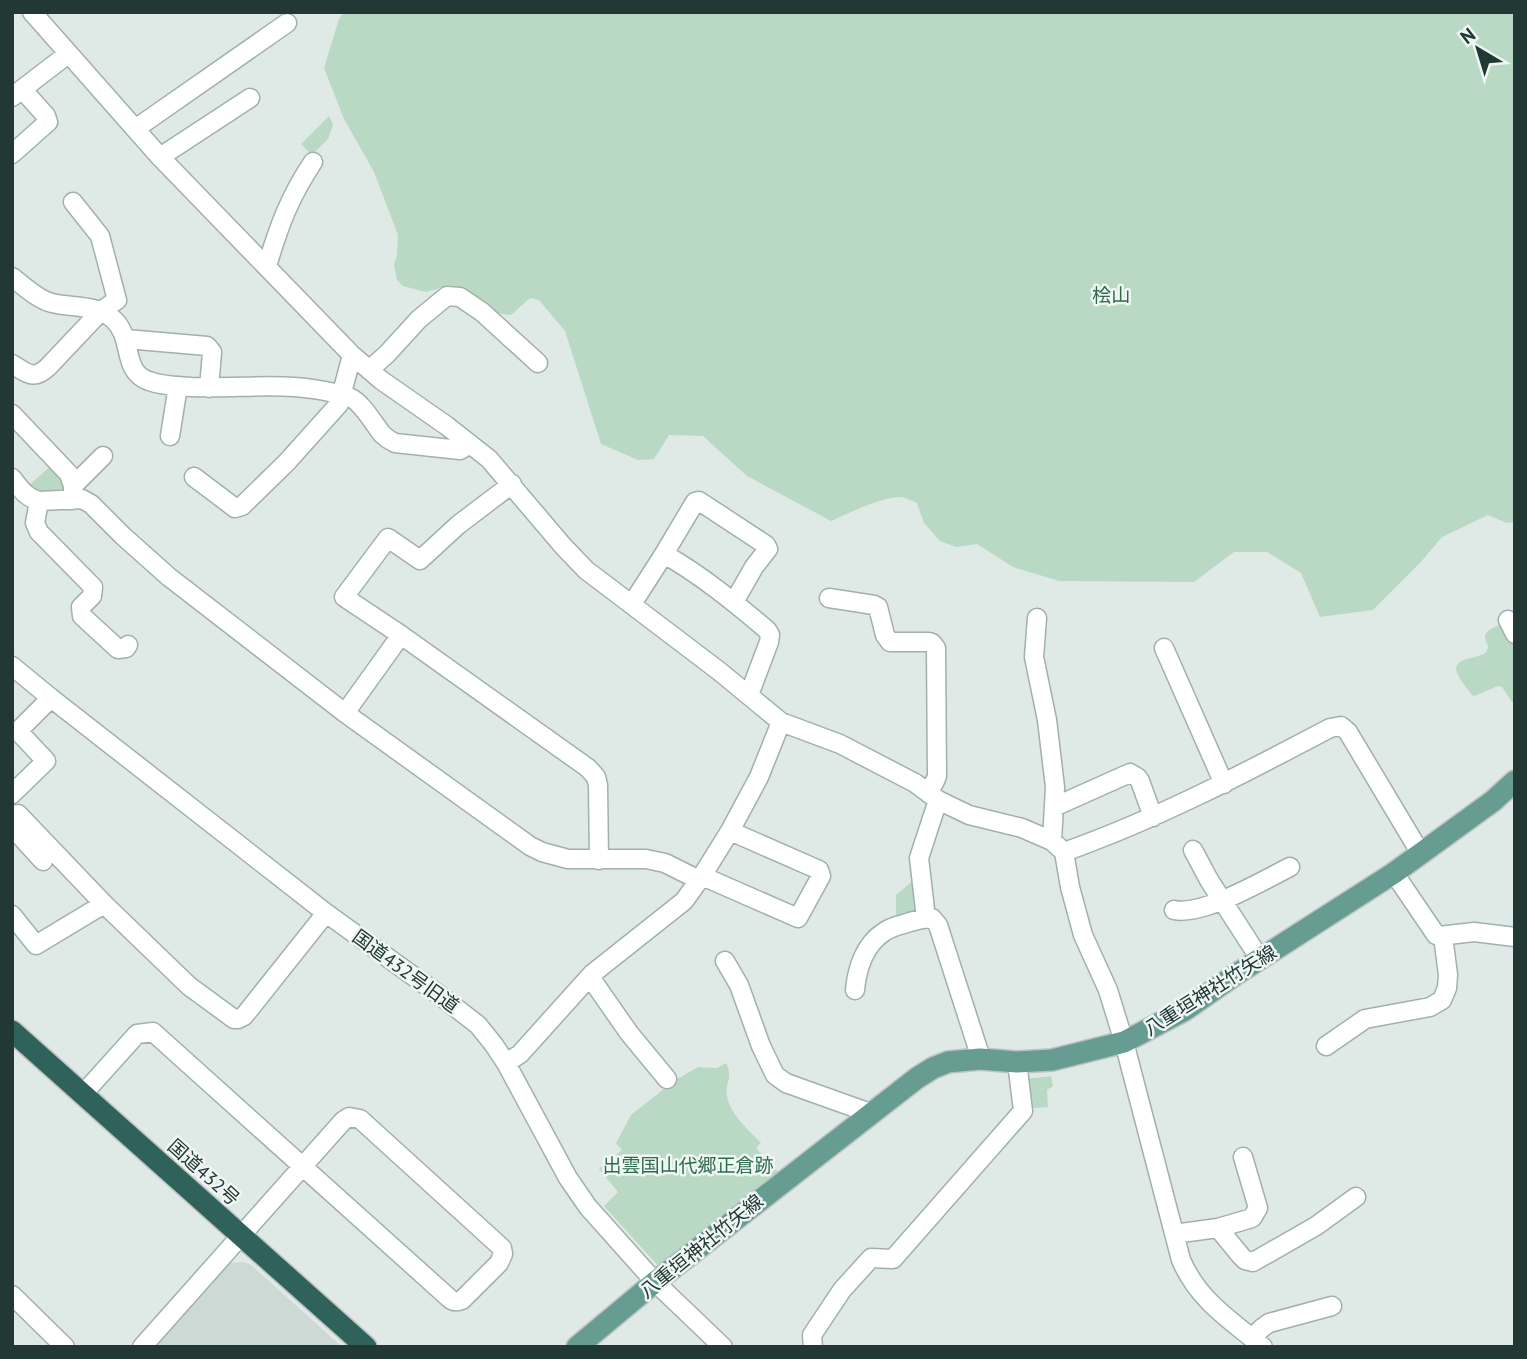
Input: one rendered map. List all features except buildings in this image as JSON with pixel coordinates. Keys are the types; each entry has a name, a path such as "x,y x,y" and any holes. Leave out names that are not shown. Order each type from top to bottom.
{"highway":[{"name":"国道432号","path":"12,1031 366,1347"}],"main road":[{"name":"八重垣神社竹矢線","path":"577,1347 655,1282 916,1078 948,1062 980,1059 1017,1062 1052,1060 1124,1042 1185,1010 1394,873 1493,801 1515,781"}],"street":[{"path":"40,15 68,54 135,130 352,355 381,380 489,459 586,570 781,722 840,744 969,815 1022,828 1058,847 1104,838 1224,784 1330,728 1341,726 1348,732 1421,854"},
{"path":"135,130 287,23"},
{"path":"12,154 48,122 46,116 17,93 68,54"},
{"path":"160,157 250,98"},
{"path":"267,267 287,207 313,162"},
{"path":"12,365 31,375 39,374 101,311 117,300 100,236 73,202"},
{"path":"12,276 50,303 91,308 114,320 126,339 131,365 139,376 148,381 209,388 316,389 352,398 382,434 395,443 460,450 470,444"},
{"path":"369,370 419,319 447,296 460,297 482,312 538,363"},
{"path":"126,339 207,346 212,352 209,388"},
{"path":"194,477 235,508 242,506 287,462 339,404 352,355"},
{"path":"170,436 178,386"},
{"path":"12,414 69,474 73,493 91,504 169,577 345,713 530,846 568,859 646,859 665,863 798,918 821,876 819,870 730,831"},
{"path":"12,478 29,497 39,501 73,493 103,456"},
{"path":"512,484 458,524 420,560 388,538 344,597 588,768 596,777 598,785 599,860"},
{"path":"39,501 35,523 39,532 93,587 92,596 81,607 82,616 118,649 128,645"},
{"path":"632,604 695,502 699,501 766,545 768,549 733,603"},
{"path":"664,554 703,579 770,635 749,695"},
{"path":"829,598 878,607 885,635 890,642 929,642 936,648 937,776 919,858 926,918"},
{"path":"1037,618 1034,657 1043,695 1053,764 1058,847 1083,935 1108,990 1124,1042 1185,1271 1201,1295 1258,1342 1262,1328 1269,1323 1332,1306"},
{"path":"345,713 401,635"},
{"path":"1164,648 1224,784"},
{"name":"国道432号旧道","path":"12,666 327,913 478,1025 506,1063 568,1178 588,1207 655,1282 723,1347"},
{"path":"12,794 46,761 18,731 51,698"},
{"path":"506,1063 520,1054 590,977 684,901 730,831 759,777 781,722"},
{"path":"1054,807 1130,773 1140,781 1153,817"},
{"path":"15,821 189,986 234,1019 244,1016 327,913"},
{"path":"15,821 43,861"},
{"path":"1192,850 1260,959"},
{"path":"1174,910 1191,909 1222,901 1290,867"},
{"path":"1394,873 1436,935 1474,932 1515,937"},
{"path":"12,915 37,945 104,904"},
{"path":"855,990 861,960 876,939 894,927 932,918 938,925 980,1059"},
{"path":"1326,1046 1365,1019 1430,1007 1442,1000 1448,975 1443,936"},
{"path":"725,961 738,985 775,1076 786,1083 870,1113"},
{"path":"590,977 629,1033 667,1079"},
{"path":"83,1094 137,1034 153,1032 303,1167 452,1301 462,1300 503,1254 499,1245 360,1119 349,1117 343,1121 303,1167 142,1347"},
{"path":"813,1347 812,1335 842,1290 871,1258 892,1259 1023,1111 1017,1062"},
{"path":"1174,1234 1219,1228 1252,1218 1258,1208 1243,1157"},
{"path":"1219,1228 1241,1256 1253,1262 1316,1226 1356,1197"},
{"path":"12,1295 65,1347"}],"shaded area":[{"path":"229,1263 250,1264 342,1347 153,1347"}],"green space":[{"name":"桧山","path":"344,12 1515,12 1515,522 1507,523 1488,515 1442,537 1373,610 1320,617 1301,573 1267,552 1234,552 1194,582 1059,581 1013,567 977,544 956,547 940,541 924,523 917,503 903,497 875,502 831,521 747,476 703,436 669,435 654,459 638,460 601,444 565,331 539,300 530,298 511,315 492,313 451,285 426,292 403,286 397,280 394,265 398,235 374,172 344,119 324,68 339,19"},
{"path":"329,116 333,125 328,139 312,155 301,144"},
{"path":"53,464 65,480 65,490 60,494 40,494 28,486"},
{"path":"1503,624 1515,639 1515,703 1502,687 1498,686 1472,695 1459,678 1456,669 1461,662 1485,653 1488,648 1485,635"},
{"path":"915,879 919,910 914,916 896,918 896,895"},
{"name":"出雲国山代郷正倉跡","path":"726,1063 729,1073 727,1096 732,1110 761,1143 756,1148 781,1175 661,1269 604,1206 618,1192 599,1169 622,1150 616,1143 631,1115 674,1081 698,1067 717,1068"},
{"path":"1051,1076 1053,1086 1047,1090 1048,1107 1034,1108 1028,1099 1025,1079"}]}
